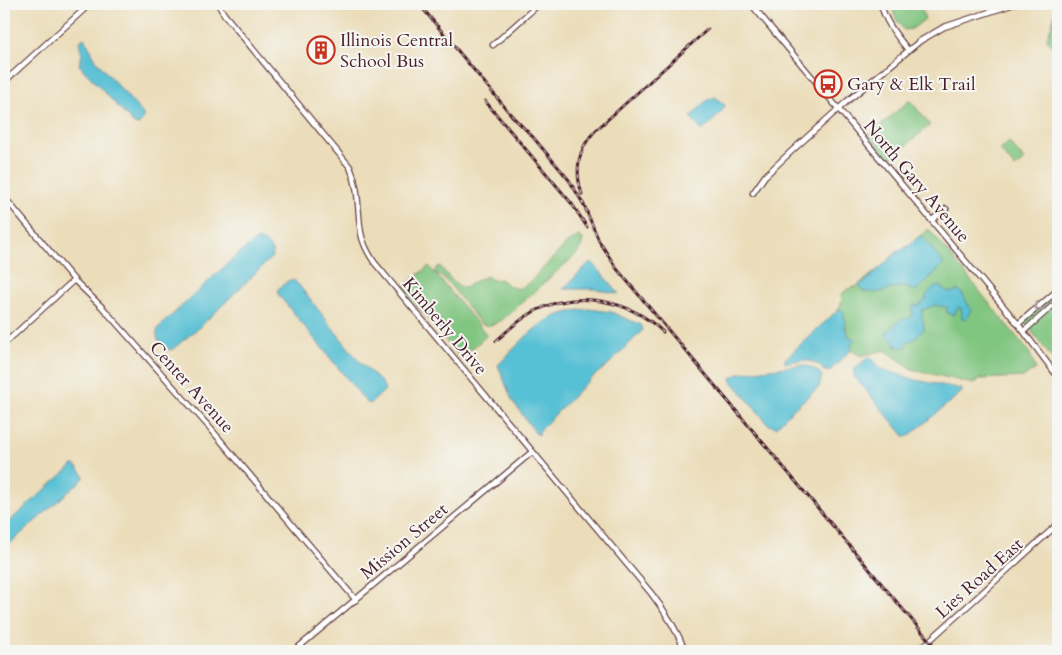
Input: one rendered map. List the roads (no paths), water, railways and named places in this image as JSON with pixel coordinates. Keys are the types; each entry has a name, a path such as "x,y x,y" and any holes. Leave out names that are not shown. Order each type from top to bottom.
{"street":[{"path":"4,82 90,4"},
{"name":"Kimberly Drive","path":"218,4 224,14 350,167 357,184 362,239 374,262 658,602 678,635 685,651"},
{"path":"493,45 539,4"},
{"name":"North Gary Avenue","path":"751,4 1024,331 1058,377"},
{"path":"881,4 889,26 908,50"},
{"path":"753,193 765,176 839,109 927,36 944,27 1014,4"},
{"name":"Center Avenue","path":"4,197 74,280 102,308 210,428 356,600"},
{"path":"932,220 946,209"},
{"path":"4,344 74,280"},
{"path":"1018,324 1058,290"},
{"path":"1024,331 1058,301"},
{"name":"Mission Street","path":"294,651 532,452"},
{"name":"Lies Road East","path":"918,651 1058,524"}],"water":[{"path":"84,38 98,63 143,114 143,119 139,125 134,124 79,65 82,55 79,42"},
{"path":"715,97 725,105 721,113 701,130 691,117 706,101"},
{"path":"921,235 944,264 917,290 903,287 873,293 863,291 859,284 865,282 897,252 907,247"},
{"path":"258,239 269,247 273,254 271,258 203,324 173,349 170,350 163,346 157,337 159,327 238,254"},
{"path":"590,262 593,263 619,294 594,289 563,289"},
{"path":"289,280 294,280 298,284 358,360 382,383 385,390 370,404 366,402 278,294 278,289"},
{"path":"939,286 950,293 957,290 962,293 971,310 966,319 962,318 961,308 959,307 953,315 946,312 948,308 935,305 922,310 924,329 915,338 906,343 907,347 895,347 896,344 887,336 887,332 904,317 906,320 911,317 914,305 918,306 926,299 926,296 933,288"},
{"path":"589,309 611,312 641,325 643,330 612,361 585,384 539,431 539,435 535,433 512,400 498,365 528,335 548,320 573,311"},
{"path":"838,310 844,312 844,318 846,319 845,328 848,336 855,339 852,342 851,350 830,371 824,371 816,363 806,361 785,363 785,359"},
{"path":"870,356 881,369 916,380 962,389 962,392 909,436 904,436 854,376 854,369"},
{"path":"801,365 813,368 822,376 819,387 776,427 769,425 731,380 731,378 740,373"},
{"path":"73,465 83,474 84,478 4,549 4,526"}],"waterway":[{"path":"1055,228 1050,235 1058,249"}],"railway":[{"path":"419,4 513,117 532,136 569,180 584,205 599,241 617,269 938,651"},
{"path":"582,194 578,168 581,153 589,138 708,29"},
{"path":"485,101 572,204 587,227"},
{"path":"496,341 519,321 535,311 568,301 585,300 619,305 635,312 663,332"}],"place":[{"name":"Illinois Central School Bus","path":"321,50"},
{"name":"Gary & Elk Trail","path":"828,84"}]}
